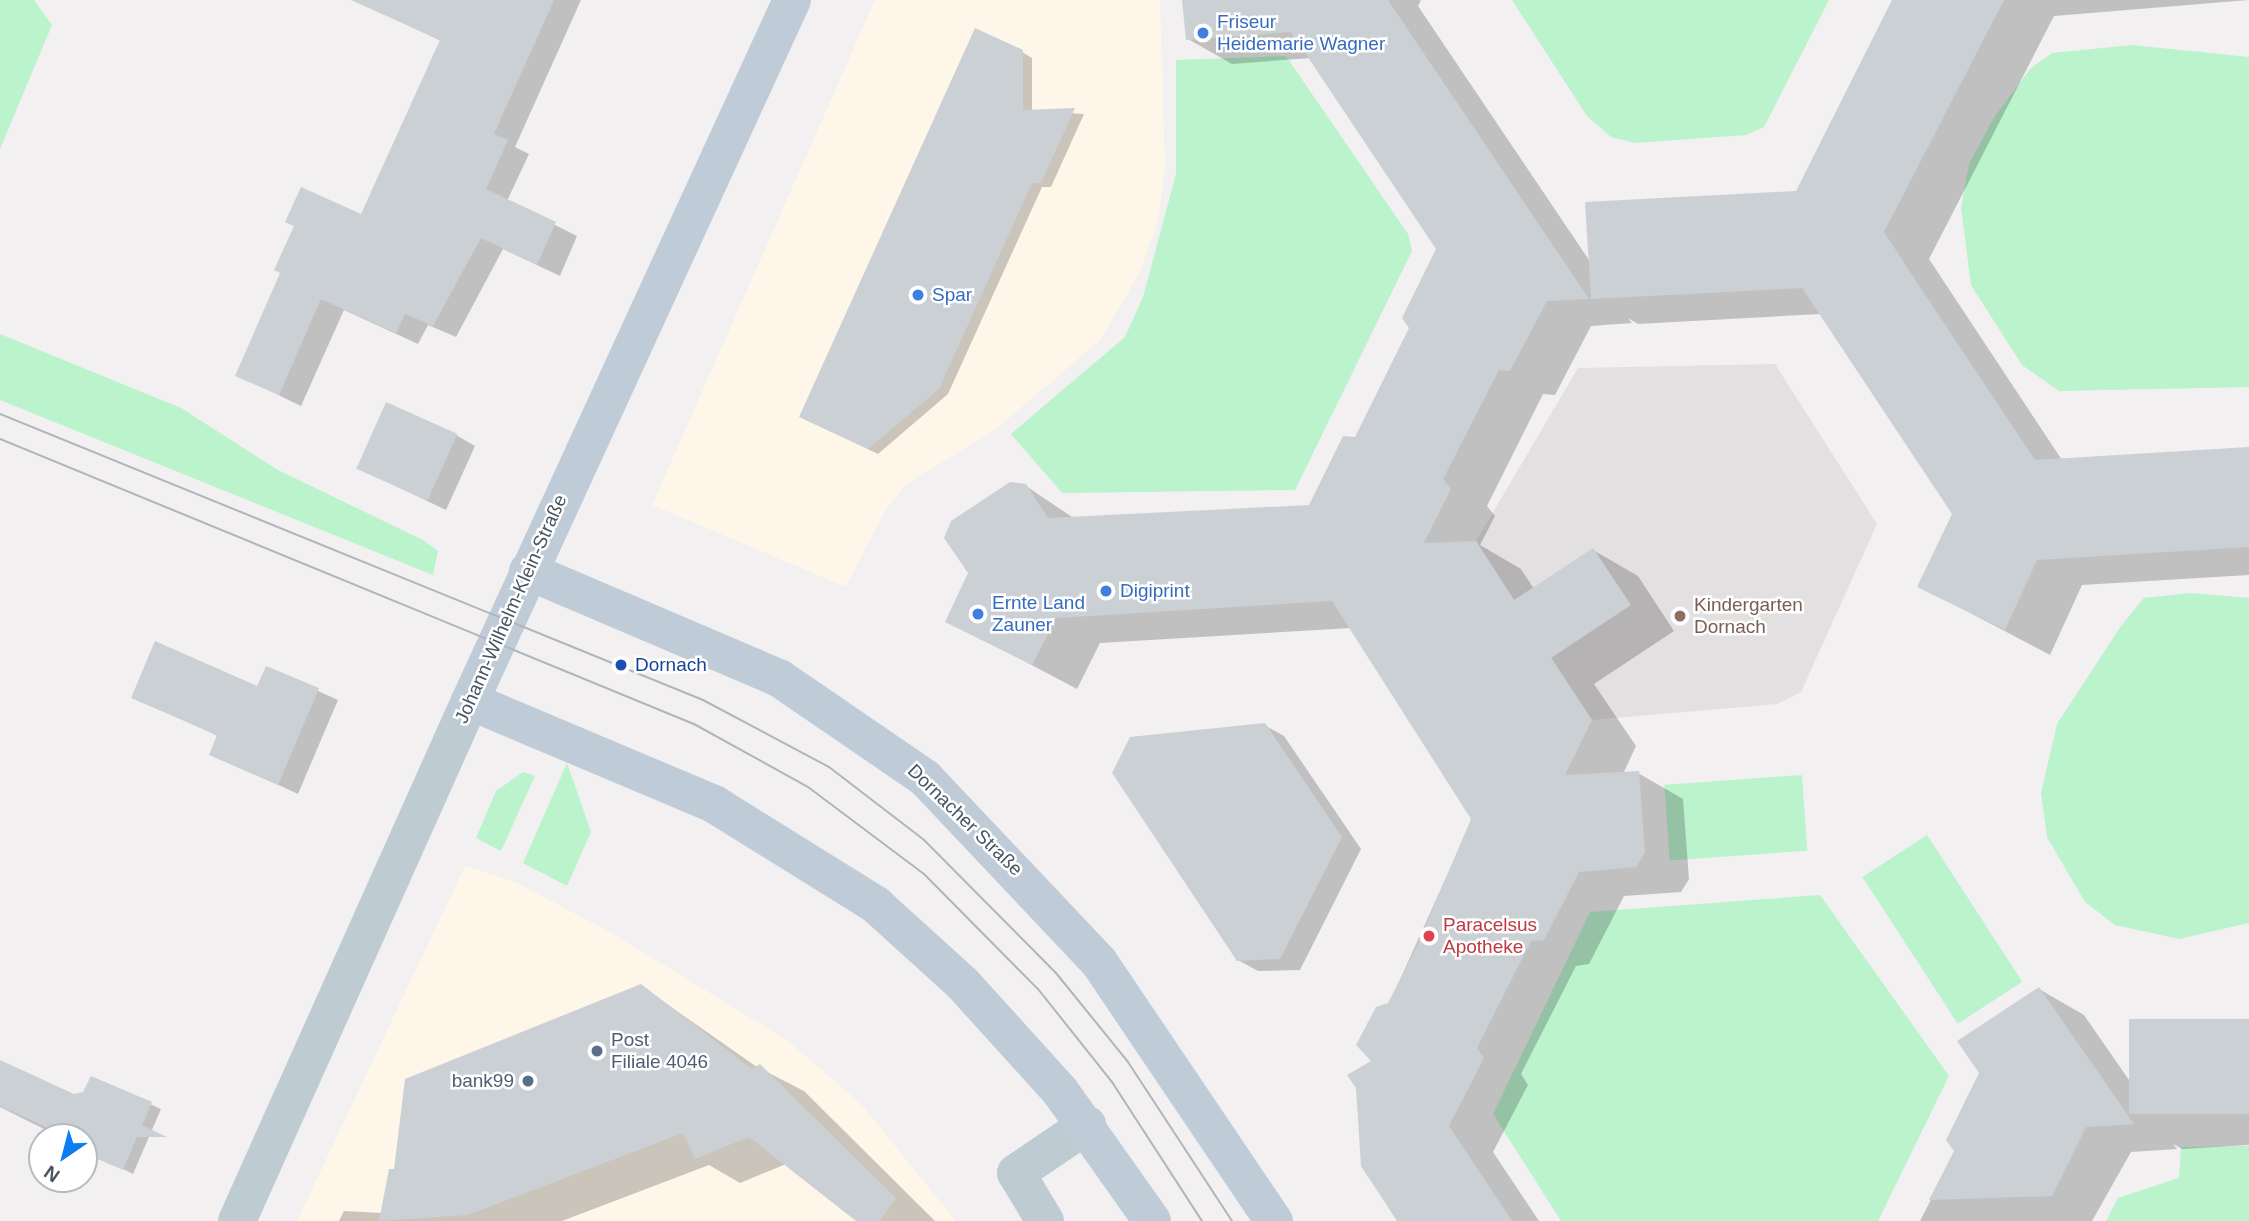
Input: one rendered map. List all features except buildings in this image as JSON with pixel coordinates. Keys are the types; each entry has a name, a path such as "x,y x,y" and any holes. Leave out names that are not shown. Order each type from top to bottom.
{"street":[{"name":"Johann-Wilhelm-Klein-Straße","path":"237,1221 528,571 647,325 792,0"},
{"name":"Dornacher Straße","path":"528,571 779,678 925,778 1099,962 1274,1221"},
{"path":"470,701 714,804 830,872 963,984 1087,1125 1152,1221"},
{"path":"1045,1221 1016,1173 1087,1125"}],"shaded area":[{"path":"875,0 1160,0 1165,167 1158,222 1140,272 1100,340 995,430 907,484 886,509 846,587 652,505"},
{"name":"Kindergarten Dornach","path":"1775,364 1877,524 1801,692 1777,704 1592,720 1476,541 1578,368"},
{"path":"465,866 516,882 615,935 787,1040 861,1104 956,1221 297,1221"}],"green space":[{"path":"0,0 34,0 52,25 0,149"},
{"path":"1512,0 1829,0 1764,127 1746,135 1634,143 1611,137 1587,116"},
{"path":"2132,45 2249,57 2249,387 2059,391 2022,365 1971,285 1961,208 1969,164 1993,119 2030,69 2052,53"},
{"path":"1286,56 1408,234 1412,251 1295,490 1062,493 1011,434 1125,337 1143,297 1176,174 1176,60"},
{"path":"0,334 181,408 278,470 423,540 438,551 433,575 0,400"},
{"path":"2191,593 2249,598 2249,923 2179,939 2115,925 2085,902 2047,837 2041,793 2057,724 2121,626 2144,598"},
{"path":"567,763 591,832 567,886 523,863"},
{"path":"523,772 535,776 501,851 476,838 496,791"},
{"path":"1802,775 1807,851 1670,860 1664,785"},
{"path":"1927,835 2022,982 1958,1024 1862,877"},
{"path":"1820,895 1949,1076 1878,1221 1561,1221 1493,1114 1590,912"},
{"path":"2249,1146 2249,1221 2106,1221 2118,1198 2179,1178 2181,1147"}],"tram line":[{"path":"0,414 703,700 829,767 924,840 1056,973 1128,1062 1232,1221"},
{"path":"0,439 694,724 808,787 924,874 1038,989 1112,1082 1202,1221"}],"place":[{"name":"Friseur Heidemarie Wagner","path":"1203,33"},
{"name":"Spar","path":"918,295"},
{"name":"Digiprint","path":"1106,591"},
{"name":"Ernte Land Zauner","path":"978,614"},
{"name":"Kindergarten Dornach","path":"1680,616"},
{"name":"Dornach","path":"621,665"},
{"name":"Paracelsus Apotheke","path":"1429,936"},
{"name":"Post Filiale 4046","path":"597,1051"},
{"name":"bank99","path":"528,1081"}]}
